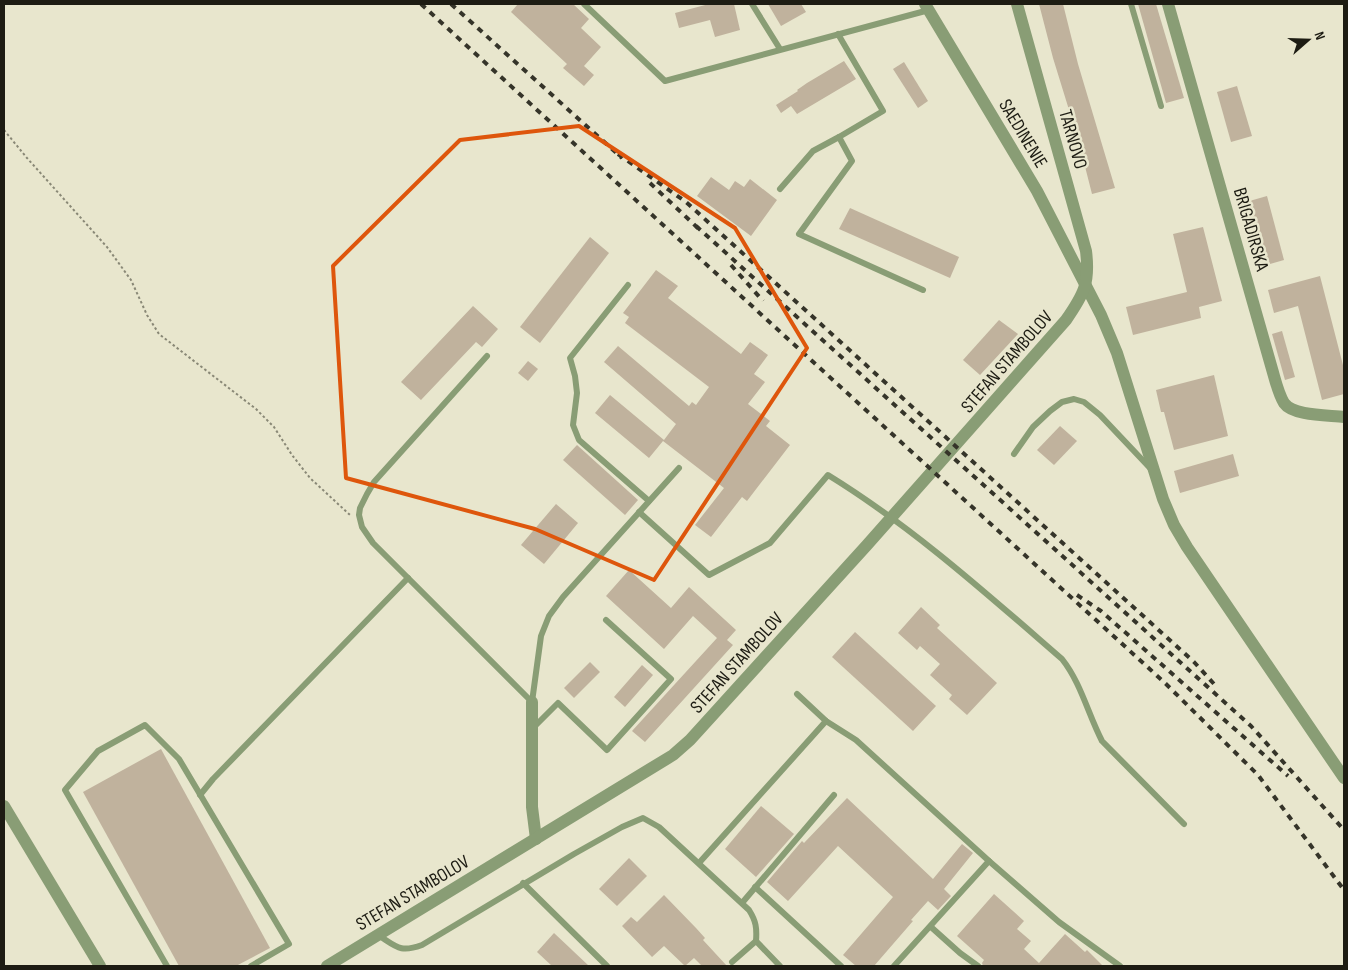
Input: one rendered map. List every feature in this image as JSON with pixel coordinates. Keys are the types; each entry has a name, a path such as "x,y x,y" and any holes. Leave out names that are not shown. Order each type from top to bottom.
{"street":[{"name":"TARNOVO","path":"1017,4 1083,237 1088,269 1086,284"},
{"name":"BRIGADIRSKA","path":"1168,4 1283,402 1290,409 1300,412 1344,417"},
{"name":"SAEDINENIE","path":"927,7 1037,191 1086,284 1117,353 1170,516 1187,547 1344,778"},
{"name":"STEFAN STAMBOLOV","path":"327,966 672,755 690,740 867,545 1066,320 1079,301 1086,284"},
{"path":"532,702 532,807 536,839"},
{"path":"4,806 100,966"}],"lane":[{"path":"584,4 665,81 838,34 927,7"},
{"path":"752,4 780,49"},
{"path":"1131,4 1161,106"},
{"path":"780,189 813,151 883,111 838,34"},
{"path":"839,136 852,161 799,234 923,290"},
{"path":"628,285 570,358 577,393 573,425 579,440 649,501"},
{"path":"487,356 374,482 360,508 362,527 374,543 532,702"},
{"path":"1014,454 1034,427 1050,411 1062,402 1074,399 1084,402 1100,415 1155,472"},
{"path":"532,702 541,636 549,616 562,597 679,468"},
{"path":"639,512 710,575 770,543 828,475 881,509 940,554 1062,660 1072,671 1093,724 1102,741 1184,824"},
{"path":"200,795 213,779 408,578"},
{"path":"533,728 558,703 606,750 671,678 606,620"},
{"path":"797,694 826,721 856,740 1059,922 1120,966"},
{"path":"699,863 826,721"},
{"path":"167,966 65,790 98,751 145,725 179,759 289,944 251,966"},
{"path":"742,903 834,795"},
{"path":"378,935 399,948 410,949 422,945 523,883 622,827 643,818 659,827 699,863 742,903 754,918 757,927 756,941 732,962"},
{"path":"894,966 989,861"},
{"path":"523,883 606,966"},
{"path":"755,887 841,966"},
{"path":"931,927 978,966"},
{"path":"756,941 780,966"}],"path":[{"path":"4,130 108,247 131,280 147,315 159,334 256,409 274,427 310,478 362,527"}],"highlighted area":[{"path":"579,126 735,228 807,348 654,580 535,529 346,478 333,266 460,140"}],"building":[{"path":"518,4 573,4 589,19 581,28 601,47 584,66 594,75 584,86 563,68 567,64 511,12"},
{"path":"709,4 734,4 740,30 715,37 710,20 679,28 675,13"},
{"path":"768,4 801,4 806,12 781,26"},
{"path":"1039,4 1063,4 1078,64 1115,188 1092,194"},
{"path":"1138,4 1156,4 1184,98 1166,103"},
{"path":"844,61 856,79 797,114 791,106 781,113 776,105 807,83"},
{"path":"904,62 928,101 918,108 893,69"},
{"path":"1237,86 1252,136 1231,142 1217,92"},
{"path":"711,177 729,190 735,181 744,187 750,179 777,200 751,236 697,196"},
{"path":"1267,196 1284,260 1263,266 1246,202"},
{"path":"850,208 959,257 950,278 839,229"},
{"path":"1203,227 1222,301 1199,307 1201,318 1133,335 1126,307 1187,292 1173,234"},
{"path":"590,237 609,253 540,343 520,327"},
{"path":"656,270 678,286 668,298 741,354 750,342 768,355 754,374 765,382 748,404 770,421 766,426 790,445 747,501 742,497 711,537 695,525 724,488 663,441 649,458 595,413 610,395 664,440 676,424 604,362 618,346 689,406 692,402 696,405 709,387 625,323 629,317 623,313"},
{"path":"1320,276 1344,369 1344,394 1322,400 1298,306 1274,313 1268,290"},
{"path":"473,306 498,329 482,347 476,342 421,400 401,382"},
{"path":"999,320 1018,334 980,375 963,360"},
{"path":"1282,331 1295,377 1285,380 1272,334"},
{"path":"528,361 538,369 528,381 518,373"},
{"path":"1214,375 1228,436 1174,450 1164,412 1161,412 1156,390"},
{"path":"1060,426 1077,441 1054,465 1037,450"},
{"path":"577,445 638,500 625,515 563,460"},
{"path":"1233,454 1239,476 1180,493 1174,471"},
{"path":"556,504 578,523 544,564 521,545"},
{"path":"629,570 671,608 689,587 736,630 727,640 733,645 645,742 632,731 717,638 693,616 664,649 606,596"},
{"path":"921,607 940,625 937,628 997,683 967,715 949,699 952,695 930,675 940,664 920,646 917,650 898,633"},
{"path":"855,632 936,706 913,731 832,657"},
{"path":"590,662 600,672 574,698 564,688"},
{"path":"642,665 653,675 625,707 614,697"},
{"path":"161,749 270,948 236,966 179,966 83,792"},
{"path":"847,798 933,879 962,844 973,853 944,889 951,896 938,910 928,901 874,966 856,966 843,955 893,897 838,846 788,901 767,882 802,841 804,843"},
{"path":"761,806 794,834 756,877 725,849"},
{"path":"629,858 647,876 617,906 599,889"},
{"path":"994,894 1024,921 1017,929 1031,941 1024,949 1039,963 1065,934 1085,952 1087,950 1103,966 983,966 984,960 957,936"},
{"path":"664,895 705,938 703,940 727,966 702,966 694,958 685,966 664,946 652,957 622,926 631,917 637,922"},
{"path":"554,933 589,966 552,966 537,952"}],"railway":[{"path":"421,4 1165,683 1258,775 1344,890"},
{"path":"451,4 622,158"},
{"path":"618,154 686,202 1194,662 1215,685"},
{"path":"650,183 701,231"},
{"path":"696,226 1251,726 1344,830"},
{"path":"731,265 763,301"},
{"path":"1077,595 1101,611 1288,776"}]}
